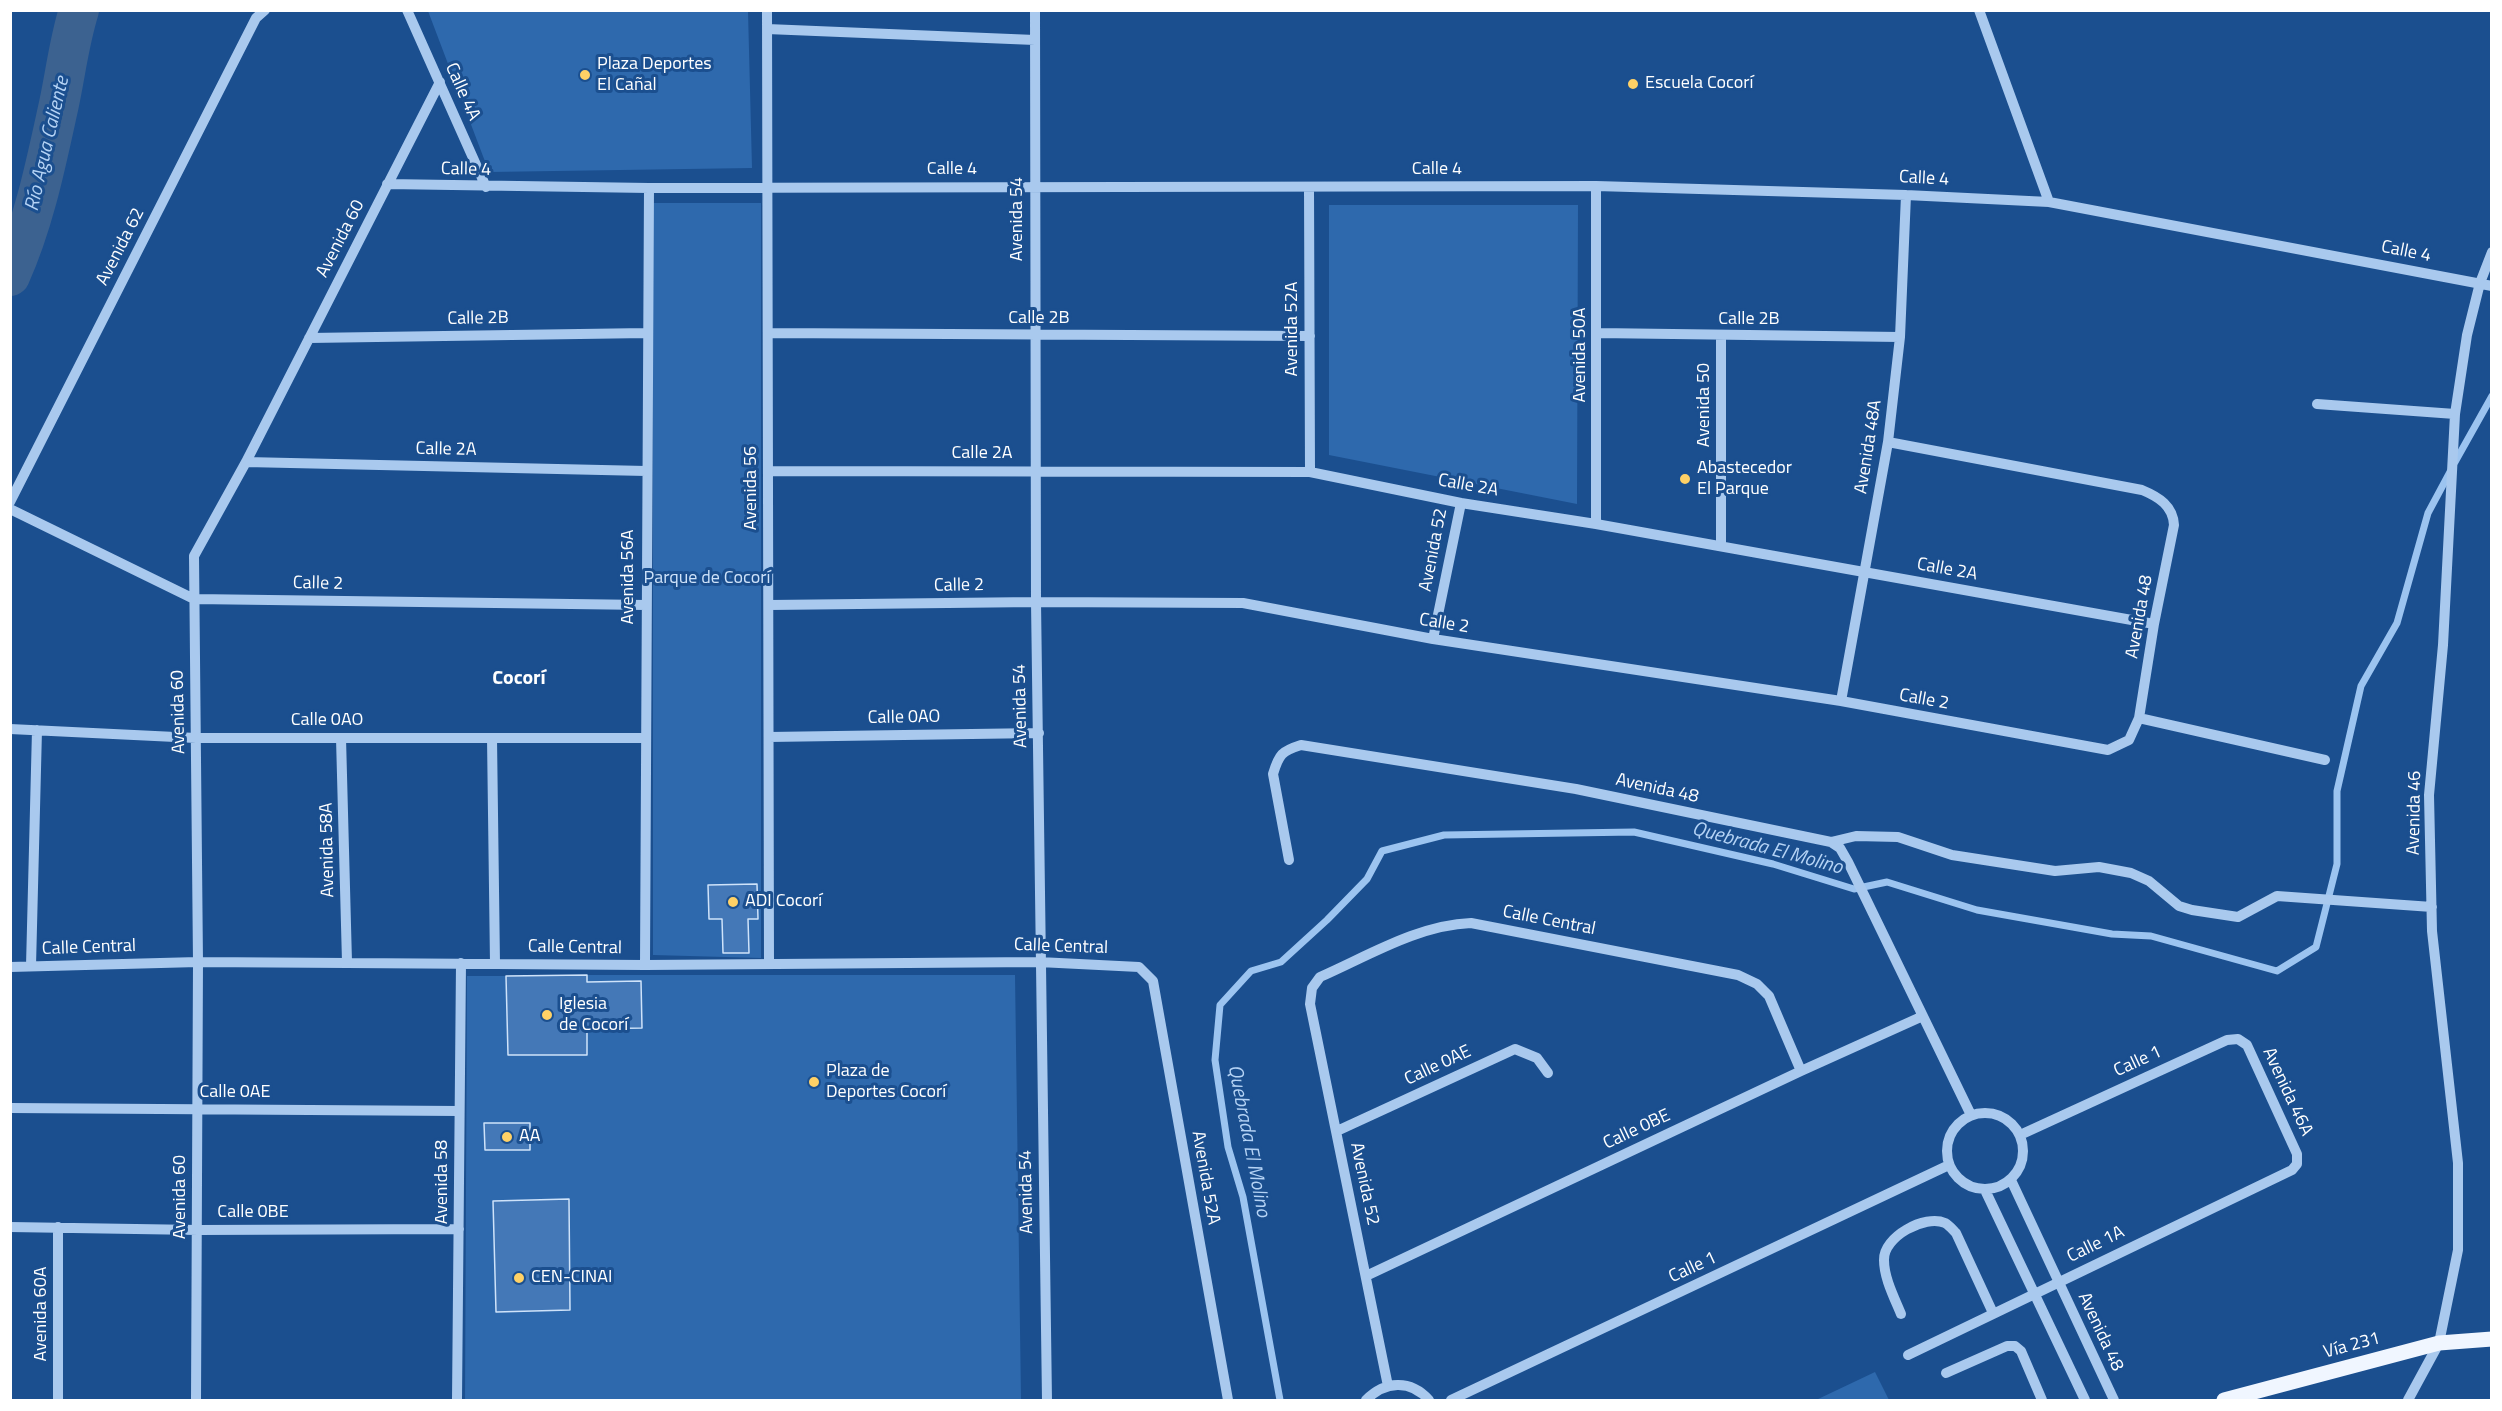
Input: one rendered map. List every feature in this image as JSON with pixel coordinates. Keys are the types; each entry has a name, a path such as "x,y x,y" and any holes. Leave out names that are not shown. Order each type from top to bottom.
{"main road":[{"name":"Vía 231","path":"2224,1401 2439,1343 2492,1339"}],"street":[{"name":"Avenida 62","path":"10,502 256,18 265,10"},
{"name":"Calle 4A","path":"407,10 486,187"},
{"name":"Avenida 56","path":"767,10 769,964"},
{"name":"Avenida 54","path":"1035,10 1034,336 1039,733 1039,962 1047,1401"},
{"path":"1978,10 2049,202"},
{"path":"768,29 1035,40"},
{"name":"Avenida 60","path":"196,1401 198,962 194,556 246,462 440,82"},
{"name":"Calle 4","path":"387,184 649,188 1596,186 1906,195 2049,202 2492,286"},
{"name":"Avenida 50A","path":"1596,186 1598,333 1596,524"},
{"name":"Avenida 52A","path":"1310,187 1310,472"},
{"name":"Avenida 56A","path":"645,965 649,188"},
{"name":"Avenida 48A","path":"1841,701 1888,442 1900,337 1906,195"},
{"name":"Avenida 46","path":"2408,1401 2439,1343 2458,1250 2458,1163 2432,907 2429,795 2443,645 2455,414 2467,335 2480,283 2492,252"},
{"name":"Calle 2B","path":"309,339 647,333"},
{"name":"Calle 2B","path":"768,333 1310,336"},
{"name":"Calle 2B","path":"1598,333 1900,337"},
{"name":"Avenida 50","path":"1721,336 1721,546"},
{"path":"2317,404 2455,414"},
{"name":"Avenida 48","path":"1888,442 2142,490 2160,500 2174,515 2139,718 2129,740 2108,750"},
{"name":"Calle 2A","path":"246,462 646,471"},
{"name":"Calle 2A","path":"768,471 1310,472 1461,503 1596,524 2154,624"},
{"name":"Avenida 52","path":"1433,639 1461,503"},
{"name":"Calle 2","path":"10,509 194,599 646,605"},
{"name":"Calle 2","path":"770,605 1036,602 1243,603 1433,639 1841,701 2108,750"},
{"path":"2139,718 2325,760"},
{"name":"Calle 0AO","path":"10,729 196,738 645,738"},
{"path":"31,966 37,730"},
{"name":"Calle 0AO","path":"769,737 1039,733"},
{"name":"Avenida 58A","path":"341,738 347,962"},
{"path":"492,738 495,964"},
{"name":"Avenida 48","path":"1289,860 1273,774 1277,761 1285,750 1301,745 1576,789 1832,842"},
{"path":"1832,842 1856,836 1898,837 1952,855 2055,872 2099,867 2110,869 2131,873 2149,881 2179,906 2238,916 2246,915 2267,899 2277,896 2432,907"},
{"path":"1832,842 1840,848 1848,862 1971,1115"},
{"name":"Calle Central","path":"1312,988 1320,977 1428,929 1471,922 1738,975 1757,984 1769,996 1801,1071"},
{"name":"Calle Central","path":"10,967 198,962 645,965 1039,962 1139,967"},
{"name":"Avenida 58","path":"457,1401 461,963"},
{"name":"Avenida 52A","path":"1139,967 1152,981 1228,1401"},
{"name":"Avenida 52","path":"1312,988 1310,1004 1388,1386"},
{"name":"Calle 0BE","path":"1366,1276 1923,1016"},
{"name":"Calle 1","path":"2020,1135 2227,1040 2238,1039"},
{"name":"Avenida 46A","path":"2238,1039 2247,1045 2297,1154 2297,1164"},
{"name":"Calle 0AE","path":"1337,1131 1515,1049 1537,1058 1548,1073"},
{"name":"Calle 0AE","path":"10,1108 459,1111"},
{"path":"1985,1112 2000,1115 2012,1123 2020,1135 2024,1154 2022,1164 2011,1180 1995,1189 1985,1190 1963,1183 1949,1165 1947,1153 1953,1130 1971,1115 1985,1112"},
{"name":"Calle 1A","path":"1908,1355 2292,1170 2297,1164"},
{"name":"Calle 1","path":"1451,1401 1949,1165"},
{"name":"Avenida 48","path":"2011,1180 2114,1401"},
{"path":"1985,1190 2085,1401"},
{"path":"1901,1314 1886,1269 1884,1259 1887,1245 1897,1234 1930,1221 1945,1223 1956,1233 1993,1313"},
{"name":"Calle 0BE","path":"10,1227 198,1230 459,1229"},
{"name":"Avenida 60A","path":"58,1227 58,1401"},
{"path":"1946,1373 2007,1346 2015,1346 2021,1351 2042,1401"},
{"path":"1366,1401 1375,1391 1388,1386 1406,1385 1423,1394 1430,1401"}],"green space":[{"path":"428,11 748,11 752,168 489,172"},
{"name":"Parque de Cocorí","path":"653,203 761,203 761,958 653,955"},
{"path":"1329,205 1578,205 1577,504 1329,455"},
{"path":"587,975 1015,975 1021,1400 465,1400 467,976 506,976 508,1055 587,1055","holes":["530,1123 530,1149 485,1150 484,1124"]},
{"path":"1875,1372 1889,1400 1816,1400"}],"building":[{"name":"ADI Cocorí","path":"757,884 758,919 748,919 749,953 723,953 722,919 709,919 708,885"},
{"name":"Iglesia de Cocorí","path":"587,975 587,982 641,981 642,1028 587,1029 587,1055 508,1055 506,976"},
{"name":"AA","path":"484,1123 530,1123 530,1150 485,1150"},
{"name":"CEN-CINAI","path":"569,1199 570,1310 496,1312 493,1201"}],"waterway":[{"name":"Río Agua Caliente","path":"10,276 38,196 79,10"},
{"name":"Quebrada El Molino","path":"2455,462 2492,396"},
{"name":"Quebrada El Molino","path":"1280,1400 1243,1197 1228,1147 1215,1060 1220,1005 1251,971 1281,962 1327,920 1367,879 1382,851 1444,835 1634,832 1773,864 1854,889 1887,882 1977,910 2112,934 2151,936 2277,971 2316,947 2337,864 2337,791 2361,686 2397,623 2428,513 2450,472"}],"place":[{"name":"Plaza Deportes El Cañal","path":"585,75"},
{"name":"Escuela Cocorí","path":"1633,84"},
{"name":"Abastecedor El Parque","path":"1685,479"},
{"name":"ADI Cocorí","path":"733,902"},
{"name":"Iglesia de Cocorí","path":"547,1015"},
{"name":"Plaza de Deportes Cocorí","path":"814,1082"},
{"name":"AA","path":"507,1137"},
{"name":"CEN-CINAI","path":"519,1278"}],"district":[{"name":"Cocorí","path":"519,679"}]}
